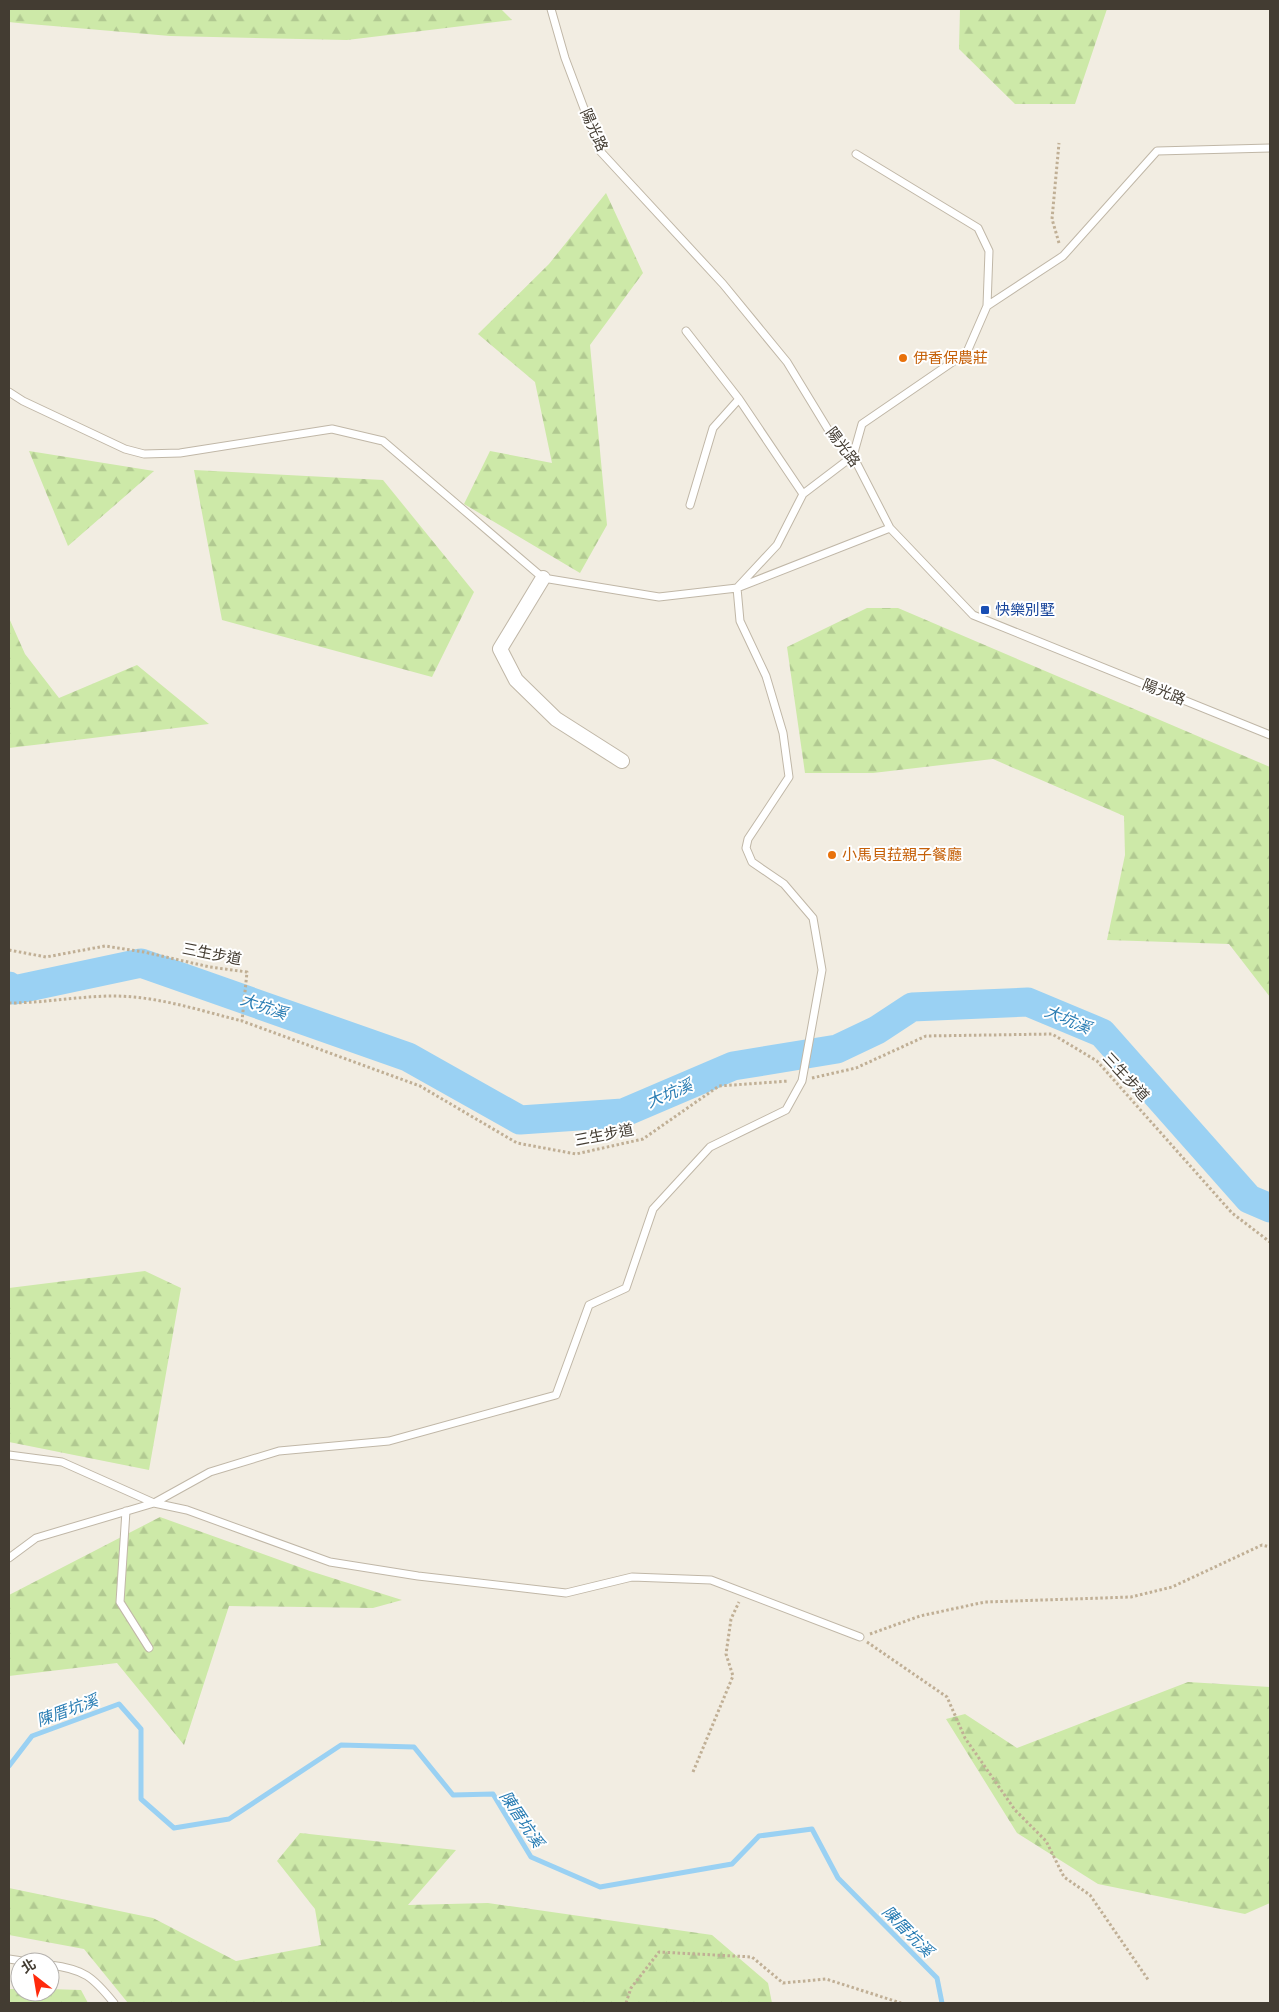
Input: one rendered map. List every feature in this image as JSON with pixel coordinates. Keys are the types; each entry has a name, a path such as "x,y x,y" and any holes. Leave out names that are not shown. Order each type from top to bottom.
{"street":[{"path":"543,578 500,649 516,680 556,719 622,761"}],"lane":[{"name":"陽光路","path":"551,9 565,58 600,151 723,284 787,362 829,431 853,456 890,528 974,615 1270,736"},
{"path":"987,306 1063,256 1157,151 1270,148"},
{"path":"9,1558 36,1538 154,1503 210,1472 279,1451 389,1441 556,1394 589,1306 626,1288 653,1209 710,1147 786,1110 802,1081 822,970 813,918 784,884 752,862 746,848 748,839 789,777 783,732 766,676 740,621 737,588 777,545 803,494 853,456 862,424 967,352 987,306 989,251 978,228 856,154"},
{"path":"686,331 739,399 803,494"},
{"path":"9,392 23,401 125,449 144,454 180,453 332,429 383,441 543,578 659,597 737,588 890,528"},
{"path":"690,505 713,428 739,399"},
{"path":"9,1455 62,1462 154,1503 187,1510 330,1562 418,1576 566,1593 632,1577 711,1580 860,1637"},
{"path":"126,1511 120,1602 149,1648"},
{"path":"60,1966 73,1968 97,1982 114,2003"}],"path":[{"path":"1059,143 1052,219 1063,256"},
{"name":"三生步道","path":"9,950 46,957 105,946 144,952 210,967 247,972 242,1020 420,1086 517,1143 576,1154 643,1138 719,1086 802,1081 856,1068 926,1036 1052,1034 1097,1060 1232,1213 1270,1242"},
{"path":"9,1002 36,1003 108,996 154,999 242,1020"},
{"path":"860,1637 920,1616 985,1602 1131,1597 1172,1587 1262,1545 1270,1547"},
{"path":"693,1772 733,1676 726,1654 731,1619 744,1592"},
{"path":"860,1637 947,1697 965,1738 1015,1810 1046,1841 1064,1877 1090,1896 1149,1981"},
{"path":"626,2003 631,1988 659,1952 752,1957 783,1983 826,1978 900,2003"}],"green space":[{"path":"9,9 501,9 512,20 347,40 170,36 18,23 9,22"},
{"path":"960,9 1107,9 1075,104 1015,104 959,49"},
{"path":"606,193 643,273 590,345 607,525 580,573 464,504 490,451 552,463 535,382 478,334 549,264"},
{"path":"29,451 154,471 68,546"},
{"path":"194,470 383,480 474,592 432,677 222,620"},
{"path":"867,608 898,608 1270,767 1270,997 1229,944 1107,940 1125,855 1124,816 993,759 873,773 805,773 787,647"},
{"path":"9,618 25,654 59,698 137,665 209,724 9,748"},
{"path":"145,1271 181,1288 149,1470 9,1442 9,1288"},
{"path":"160,1517 310,1571 402,1600 373,1608 229,1606 184,1745 117,1663 9,1676 9,1595"},
{"path":"1188,1682 1270,1687 1270,1903 1245,1914 1098,1884 1017,1833 946,1719 965,1714 1017,1748"},
{"path":"300,1833 456,1850 408,1905 488,1903 712,1935 768,1983 772,2003 128,2003 84,1949 9,1935 9,1888 153,1918 236,1961 321,1945 315,1909 277,1861"},
{"path":"10,1989 10,2002 60,2002 60,1989 81,1990 88,2003 9,2003"}],"waterway":[{"name":"大坑溪","path":"9,986 14,990 141,963 408,1057 520,1120 623,1113 733,1066 837,1049 877,1030 912,1007 1028,1002 1102,1033 1249,1199 1270,1208"},
{"name":"陳厝坑溪","path":"9,1766 32,1736 119,1704 141,1729 141,1799 174,1828 229,1819 341,1745 414,1747 453,1795 493,1794 531,1857 600,1887 732,1864 759,1836 812,1829 838,1878 937,1978 942,2003"}],"place":[{"name":"伊香保農莊","path":"903,358"},
{"name":"快樂別墅","path":"985,610"},
{"name":"小馬貝菈親子餐廳","path":"832,855"}]}
